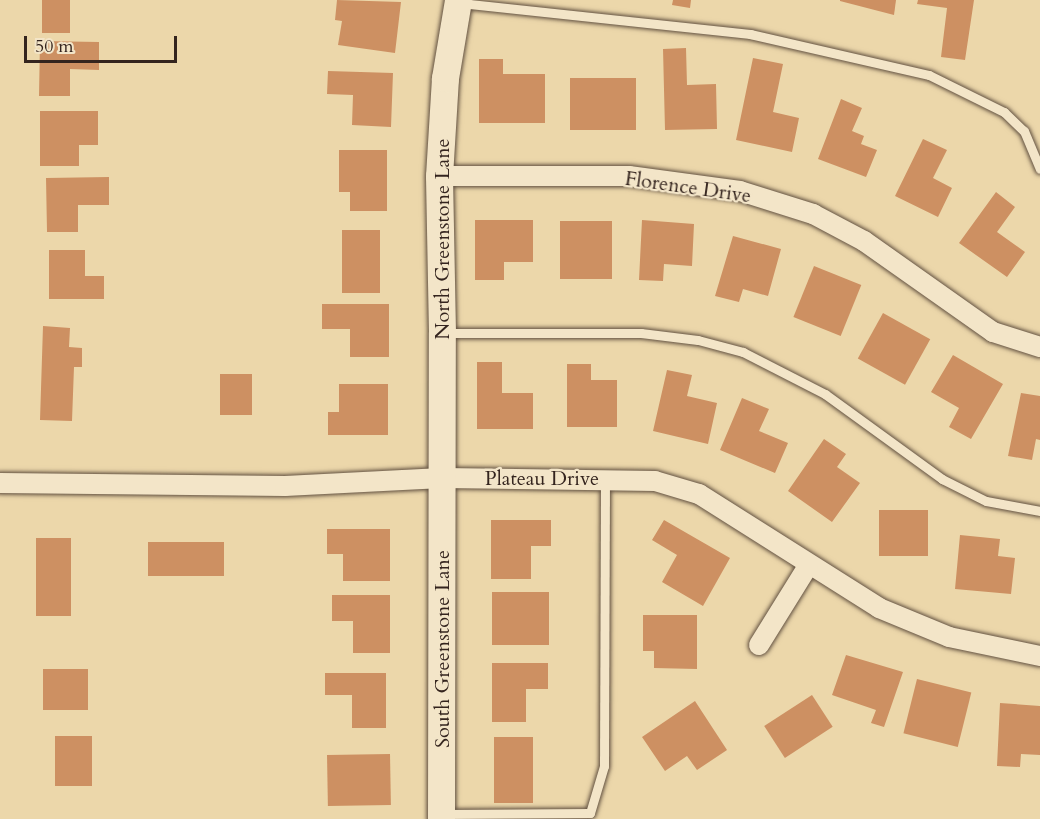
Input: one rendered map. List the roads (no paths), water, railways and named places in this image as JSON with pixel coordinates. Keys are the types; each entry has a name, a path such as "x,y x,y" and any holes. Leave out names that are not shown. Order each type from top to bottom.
{"street":[{"name":"North Greenstone Lane","path":"442,478 439,176 445,78 458,1"},
{"name":"Florence Drive","path":"439,176 629,176 740,191 813,214 864,241 993,332 1040,347"},
{"name":"Plateau Drive","path":"0,483 285,486 442,478 605,478 656,481 699,494 808,566 879,608 949,637 1040,656"},
{"name":"South Greenstone Lane","path":"441,817 442,478"},
{"path":"759,645 808,566"}],"lane":[{"path":"458,1 750,34 929,75 1004,112 1024,131 1040,169"},
{"path":"442,333 641,333 698,340 743,352 825,394 942,479 987,501 1040,512"},
{"path":"441,817 590,813 604,766 605,478"}]}
